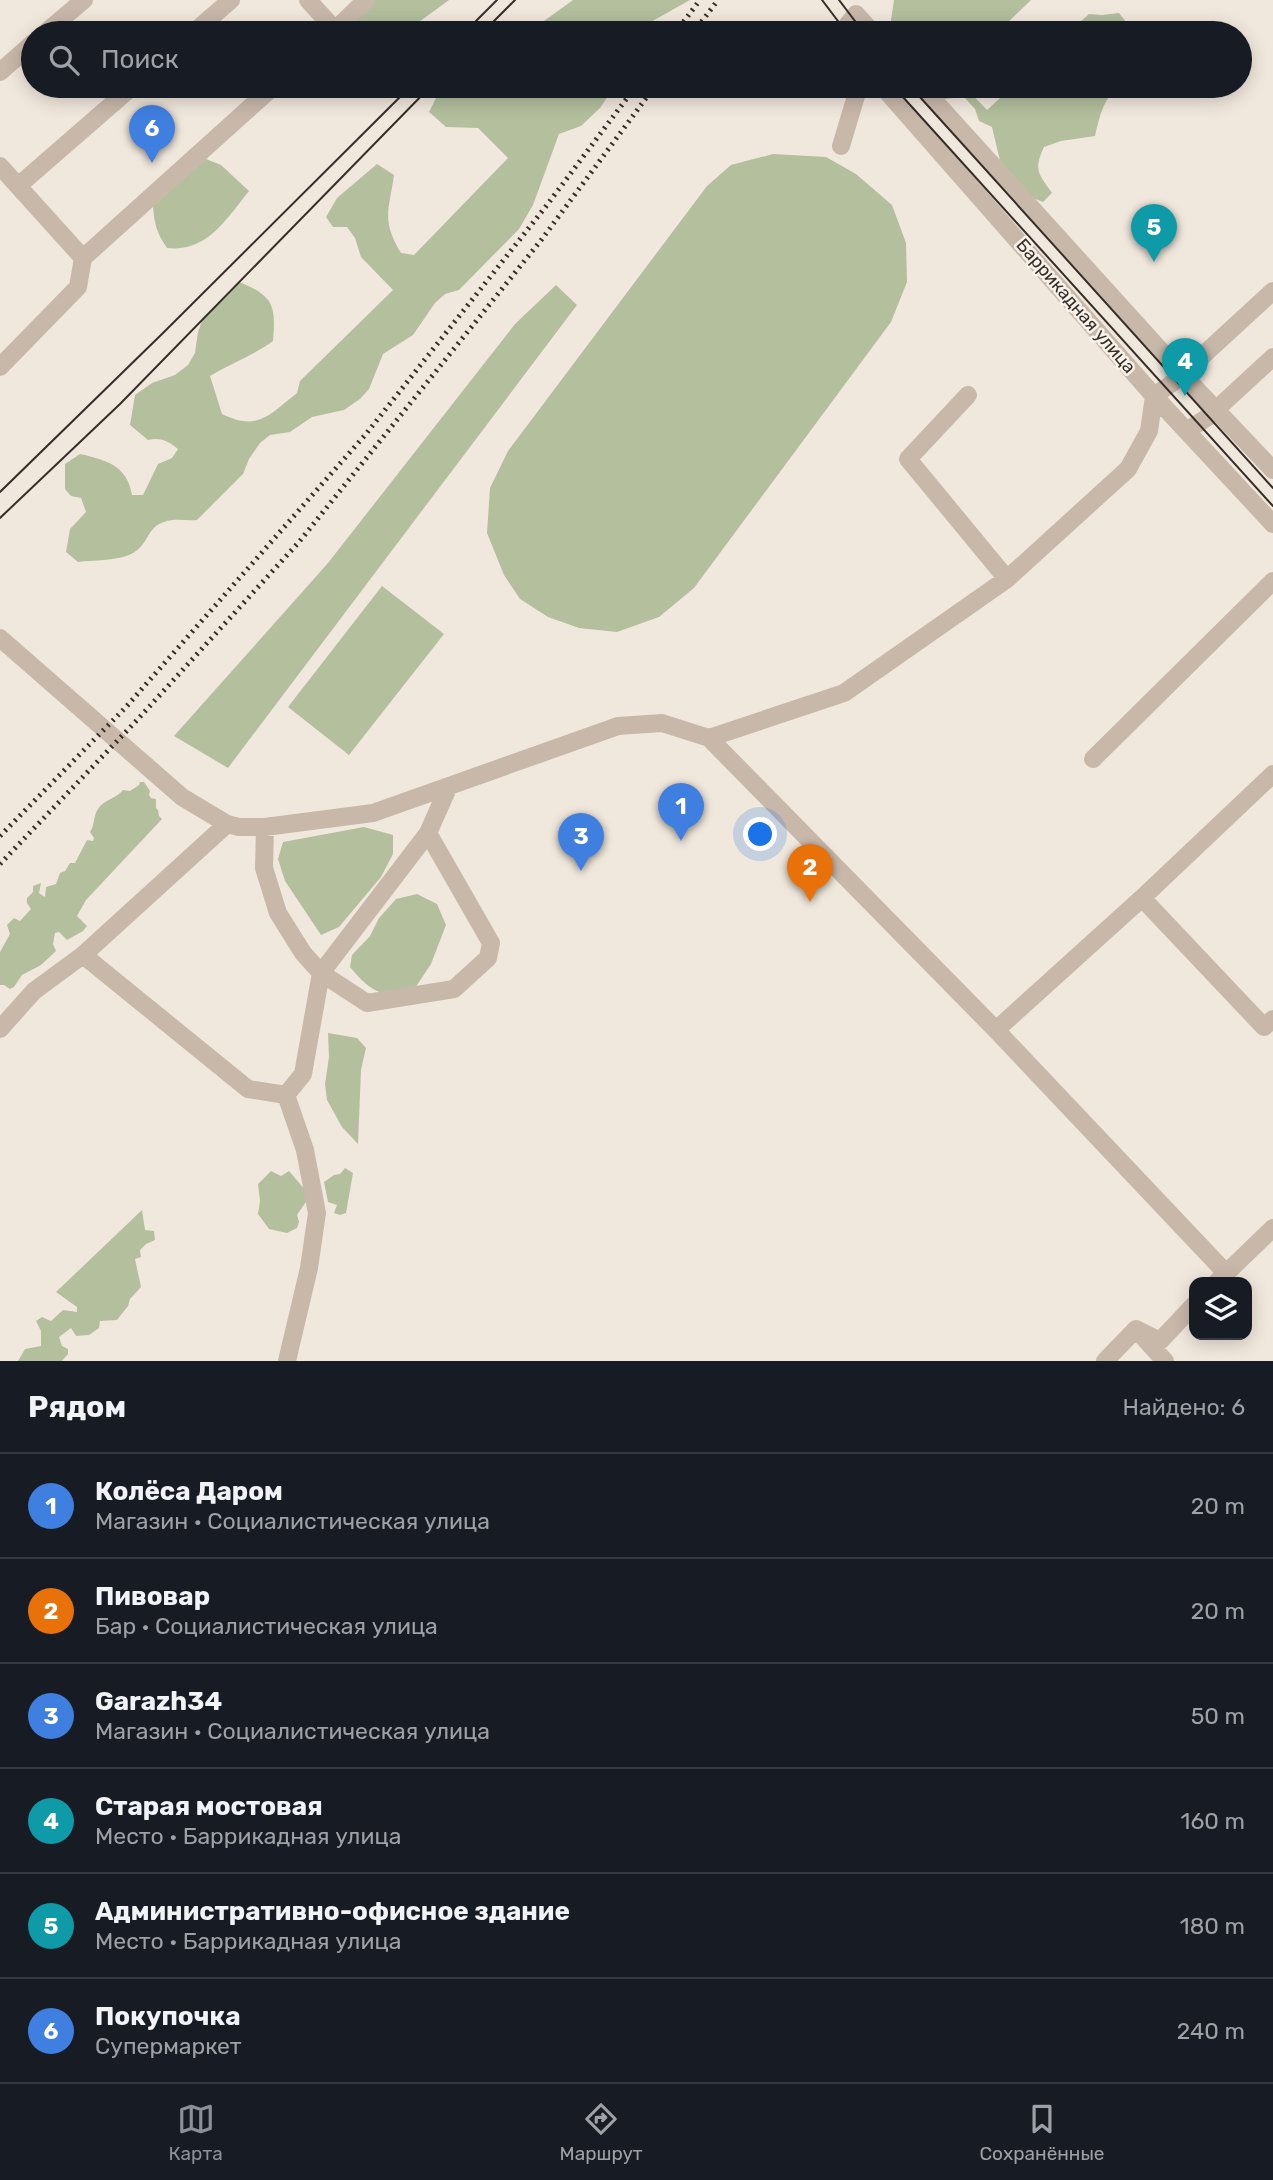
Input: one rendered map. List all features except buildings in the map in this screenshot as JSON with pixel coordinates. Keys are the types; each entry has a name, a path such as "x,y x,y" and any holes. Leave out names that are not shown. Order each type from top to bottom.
{"street":[{"path":"59,21 84,0"},
{"path":"207,21 231,0"},
{"path":"308,0 324,21"},
{"path":"344,21 366,0"},
{"path":"0,72 21,54"},
{"path":"18,186 119,98"},
{"path":"0,368 78,287 83,258 261,98"},
{"path":"841,146 855,98"},
{"name":"Баррикадная улица","path":"893,98 1154,396 1273,524"},
{"name":"Баррикадная улица","path":"932,98 1181,373 1273,470"},
{"path":"0,166 83,258"},
{"path":"709,738 844,693 1007,579 1128,469 1149,432 1154,396 1273,291"},
{"path":"1188,430 1216,409 1273,357"},
{"path":"968,396 908,460 1007,579"},
{"path":"1093,759 1273,581"},
{"path":"0,638 182,797 227,824 239,827 265,827 373,813 618,726 662,723 709,738 996,1030 1220,1277"},
{"path":"996,1030 1142,898 1273,774"},
{"path":"286,1096 303,1074 321,973 428,833 448,788"},
{"path":"0,1029 34,991 83,956 227,824"},
{"path":"265,827 264,869 278,913 303,953 321,973 367,1003 454,989 488,958 491,943 428,833"},
{"path":"1142,898 1264,1027 1273,1018"},
{"path":"83,956 248,1089 286,1096"},
{"path":"286,1096 304,1150 317,1213 309,1268 287,1361"},
{"path":"1222,1277 1273,1228"},
{"path":"1136,1329 1160,1341 1189,1311"},
{"path":"1105,1361 1136,1329"},
{"path":"1136,1329 1165,1361"}],"green space":[{"path":"370,0 449,0 420,21 347,21"},
{"path":"573,0 690,0 653,21 544,21"},
{"path":"894,0 1031,0 1009,21 891,21"},
{"path":"1119,13 1125,21 1081,21 1089,14"},
{"path":"436,98 607,98 581,126 559,134 533,205 519,229 459,290 445,294 435,303 413,335 383,354 369,389 360,399 344,410 312,417 290,432 270,435 260,443 243,474 197,520 172,520 158,525 153,528 141,547 129,555 78,562 66,552 70,529 86,512 81,498 71,496 65,489 65,464 80,454 107,462 120,470 132,495 143,495 158,464 172,458 178,449 164,440 148,440 130,425 135,395 152,383 175,375 188,365 195,353 203,318 239,282 260,292 270,304 274,319 273,341 210,376 222,414 234,419 254,421 271,414 297,393 300,381 393,290 361,257 355,238 347,227 333,227 326,217 337,198 377,164 394,175 388,215 391,232 401,253 414,255 508,158 478,128 446,127 429,112"},
{"path":"965,98 976,98 987,110 1000,98 1108,98 1095,136 1061,141 1044,147 1038,167 1052,193 1043,202 1028,196 1000,161 992,127 979,121 975,109"},
{"path":"773,154 826,157 856,174 892,205 906,243 907,282 891,322 694,588 659,617 617,632 579,628 548,617 520,599 504,575 487,533 490,488 508,451 707,186 731,165"},
{"path":"206,159 221,165 249,191 215,232 205,239 194,245 167,248 157,228 153,206"},
{"path":"556,285 577,305 228,768 174,736 328,563 515,324"},
{"path":"382,586 444,634 349,755 288,707"},
{"path":"140,782 144,782 151,798 156,799 156,808 162,819 86,900 77,916 87,926 83,931 67,940 59,932 55,933 53,944 56,951 41,965 22,975 14,987 10,989 0,985 0,952 10,934 7,925 14,918 20,921 31,909 27,898 33,892 33,886 41,883 39,893 45,897 46,887 56,884 60,873 65,871 70,863 75,863 87,840 93,841 90,832 100,806 123,790 130,791"},
{"path":"364,827 393,835 393,854 381,877 339,927 321,935 285,881 278,859 283,842"},
{"path":"417,894 437,904 446,925 431,964 409,997 382,993 368,986 350,967 352,955 370,936 379,918 396,899"},
{"path":"328,1033 357,1038 366,1048 361,1070 358,1144 342,1127 327,1100 325,1084 329,1057"},
{"path":"345,1168 353,1173 346,1213 340,1215 334,1213 337,1205 328,1202 324,1182 340,1174"},
{"path":"271,1171 281,1176 289,1171 306,1191 308,1199 297,1215 297,1228 287,1233 269,1229 258,1214 258,1184"},
{"path":"142,1210 145,1230 154,1231 155,1240 146,1244 140,1250 141,1257 135,1259 141,1287 117,1320 100,1321 99,1328 89,1335 76,1336 71,1328 59,1337 62,1346 68,1349 68,1354 62,1361 18,1361 25,1349 41,1346 41,1331 36,1321 42,1317 51,1321 63,1310 77,1312 77,1307 56,1292"}],"tram line":[{"path":"476,21 497,0"},
{"path":"494,21 515,0"},
{"path":"822,0 838,21"},
{"path":"839,0 855,21"},
{"path":"0,492 399,98"},
{"path":"0,518 120,404 419,98"},
{"path":"904,98 1273,506"},
{"path":"921,98 1273,488"}],"railway":[{"path":"684,21 700,0"},
{"path":"702,21 718,0"},
{"path":"0,836 126,707 366,434 547,205 627,98"},
{"path":"0,864 138,719 299,542 542,239 646,98"}],"place":[{"name":"Покупочка","path":"152,163"},
{"name":"Административно-офисное здание","path":"1154,262"},
{"name":"Старая мостовая","path":"1185,396"},
{"name":"Колёса Даром","path":"681,841"},
{"name":"Garazh34","path":"581,871"},
{"name":"Пивовар","path":"810,902"}]}
